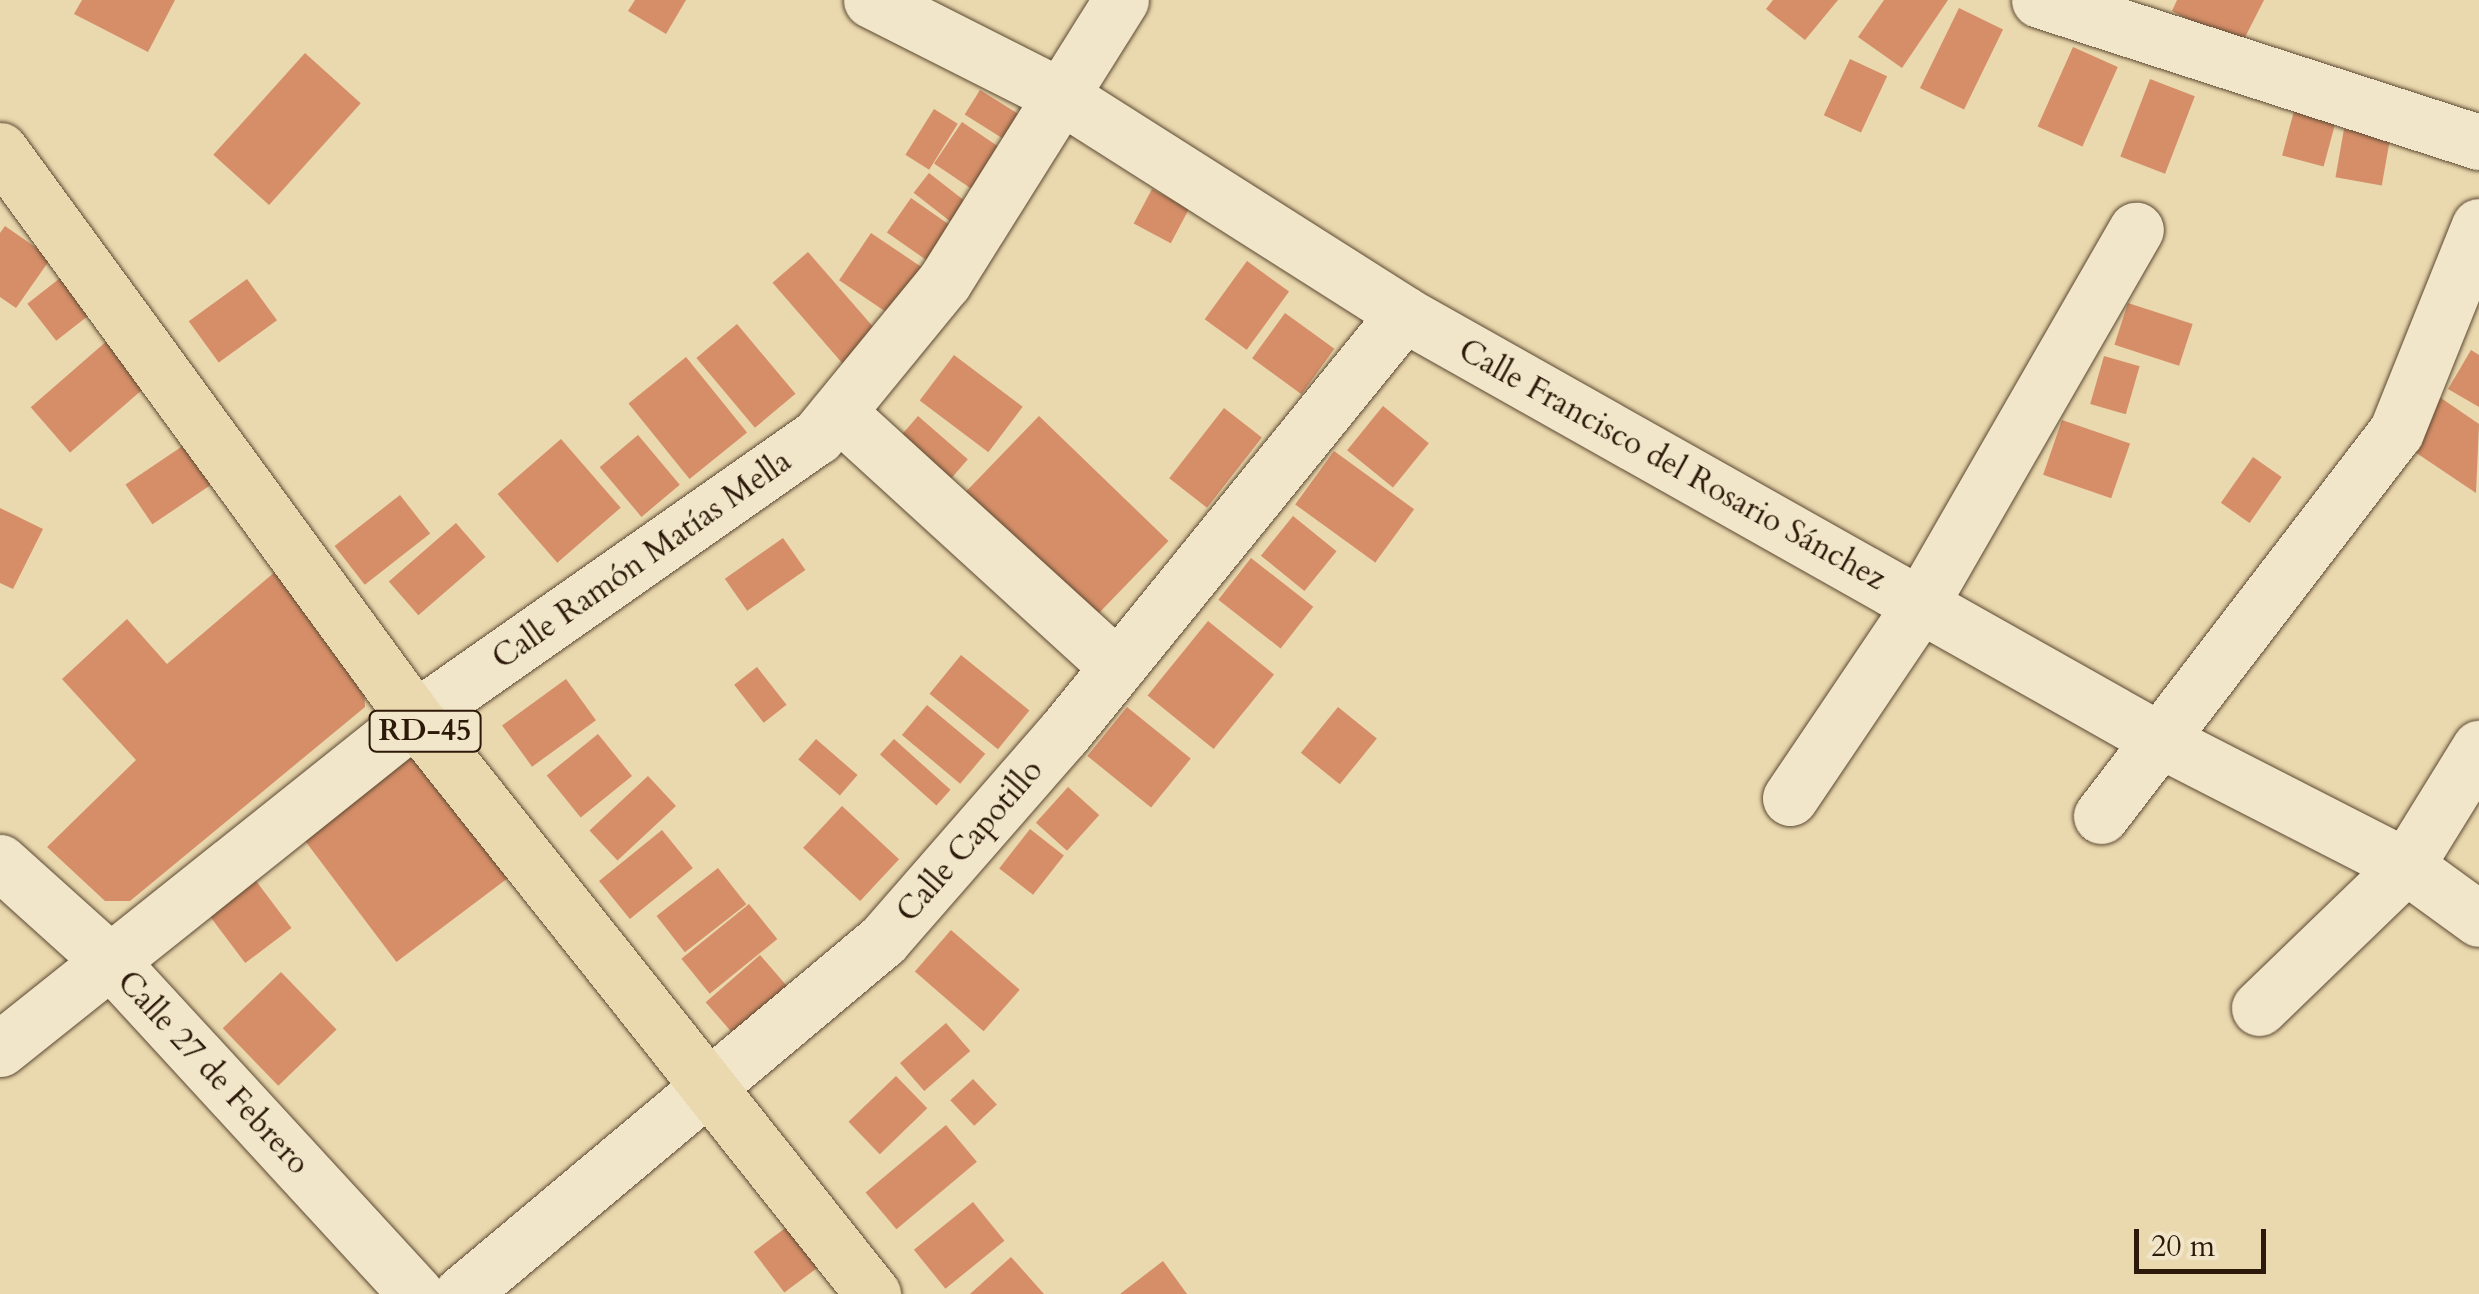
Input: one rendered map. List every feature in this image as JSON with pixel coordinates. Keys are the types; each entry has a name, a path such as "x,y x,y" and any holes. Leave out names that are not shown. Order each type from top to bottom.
{"main road":[{"name":"RD-45","path":"0,150 415,718 872,1294"}],"street":[{"name":"Calle Francisco del Rosario Sánchez","path":"871,0 1061,96 1404,314 2160,740 2406,866 2479,919"},
{"name":"Calle Ramón Matías Mella","path":"0,1048 112,963 415,718 817,437 944,282 1121,0"},
{"path":"2039,0 2440,134 2479,142"},
{"path":"2100,816 2396,432 2479,226"},
{"path":"1790,798 1920,605 2136,230"},
{"name":"Calle Capotillo","path":"461,1294 883,940 1117,667 1404,314"},
{"path":"838,412 1117,667"},
{"path":"2259,1008 2406,866 2479,748"},
{"name":"Calle 27 de Febrero","path":"0,862 112,963 416,1294"}],"building":[{"path":"82,0 175,0 148,52 74,14"},
{"path":"635,0 686,0 666,34 628,11"},
{"path":"1773,0 1838,0 1805,40 1766,9"},
{"path":"1884,0 1948,0 1902,68 1858,37"},
{"path":"2177,0 2264,0 2240,47 2172,11"},
{"path":"1959,8 2003,29 1964,109 1920,88"},
{"path":"2073,47 2118,67 2082,146 2038,126"},
{"path":"305,53 361,103 269,205 213,155"},
{"path":"1850,59 1887,76 1861,133 1824,115"},
{"path":"2150,79 2195,96 2165,174 2120,156"},
{"path":"980,90 1025,118 1010,143 965,115"},
{"path":"934,109 958,124 929,170 905,155"},
{"path":"2294,111 2336,122 2324,167 2282,155"},
{"path":"962,122 1007,152 979,194 934,163"},
{"path":"2344,129 2390,137 2382,185 2335,177"},
{"path":"929,173 970,205 955,225 914,193"},
{"path":"1152,189 1189,209 1171,243 1134,223"},
{"path":"911,198 956,230 932,264 887,232"},
{"path":"5,226 51,258 16,308 0,297 0,233"},
{"path":"871,233 930,273 898,320 839,280"},
{"path":"808,252 885,340 849,371 773,283"},
{"path":"1247,261 1289,292 1247,350 1205,319"},
{"path":"73,268 102,305 56,341 27,304"},
{"path":"247,279 277,320 219,363 189,321"},
{"path":"2128,303 2193,324 2179,366 2114,345"},
{"path":"1285,313 1334,349 1301,394 1252,358"},
{"path":"737,324 795,394 755,428 696,358"},
{"path":"116,333 155,378 70,452 31,407"},
{"path":"2471,350 2479,355 2479,407 2448,389"},
{"path":"954,355 1023,407 988,452 920,401"},
{"path":"2104,356 2140,366 2126,414 2090,404"},
{"path":"686,357 747,432 690,479 628,404"},
{"path":"2438,396 2479,424 2476,493 2406,446"},
{"path":"1383,406 1429,443 1393,487 1347,450"},
{"path":"1224,408 1262,438 1207,508 1169,478"},
{"path":"918,416 968,459 946,485 896,442"},
{"path":"1039,416 1168,541 1094,618 965,493"},
{"path":"2062,420 2130,443 2111,498 2043,475"},
{"path":"638,435 680,485 641,517 600,467"},
{"path":"196,437 223,477 152,524 126,485"},
{"path":"561,439 621,508 557,563 498,494"},
{"path":"1334,451 1414,509 1375,563 1295,504"},
{"path":"2253,457 2282,477 2250,523 2221,503"},
{"path":"400,495 430,534 365,585 335,546"},
{"path":"0,508 43,529 13,589 0,583"},
{"path":"1293,516 1337,551 1304,591 1261,556"},
{"path":"456,523 486,557 418,615 389,581"},
{"path":"783,538 805,570 747,611 725,579"},
{"path":"1251,558 1313,607 1281,648 1218,600"},
{"path":"290,559 363,664 365,707 130,901 105,901 47,847 136,760 62,679 127,619 167,664"},
{"path":"1208,621 1274,674 1214,749 1148,696"},
{"path":"961,655 1029,710 998,749 930,694"},
{"path":"757,667 787,705 764,723 734,685"},
{"path":"566,679 596,720 532,767 502,725"},
{"path":"927,705 985,754 960,784 902,735"},
{"path":"1127,707 1191,759 1151,808 1087,756"},
{"path":"1338,707 1377,738 1340,784 1301,753"},
{"path":"598,734 632,776 581,818 547,776"},
{"path":"816,739 858,775 840,795 798,759"},
{"path":"894,739 950,790 936,805 880,755"},
{"path":"425,744 519,869 396,962 302,837"},
{"path":"648,776 676,806 617,861 589,831"},
{"path":"1068,787 1099,815 1067,851 1036,823"},
{"path":"842,806 899,859 860,901 803,848"},
{"path":"1030,829 1064,855 1033,895 999,868"},
{"path":"662,830 693,868 630,919 599,881"},
{"path":"718,868 746,904 685,952 657,916"},
{"path":"253,877 292,928 245,963 207,912"},
{"path":"749,904 777,939 710,994 681,959"},
{"path":"951,930 1020,990 984,1031 915,972"},
{"path":"760,955 787,986 733,1033 706,1002"},
{"path":"281,972 337,1030 278,1086 223,1028"},
{"path":"946,1023 970,1051 924,1091 900,1063"},
{"path":"896,1076 927,1108 880,1154 849,1122"},
{"path":"973,1079 997,1105 974,1126 950,1100"},
{"path":"946,1125 977,1162 896,1229 866,1192"},
{"path":"973,1202 1004,1241 945,1289 914,1250"},
{"path":"788,1226 819,1267 784,1293 754,1252"},
{"path":"1011,1257 1044,1294 970,1294"},
{"path":"1163,1261 1187,1294 1120,1294"}]}
